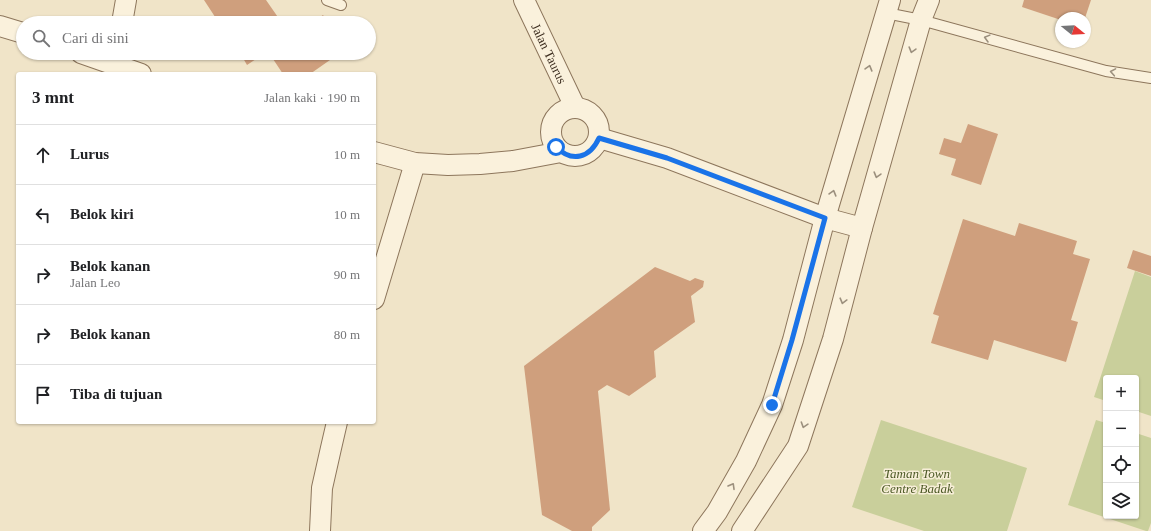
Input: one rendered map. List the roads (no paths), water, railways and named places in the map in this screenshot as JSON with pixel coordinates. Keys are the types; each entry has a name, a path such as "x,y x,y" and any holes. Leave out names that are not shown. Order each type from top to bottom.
{"street":[{"path":"123,16 126,0"},
{"name":"Jalan Taurus","path":"524,0 575,107"},
{"path":"716,512 741,531 798,446 833,339 862,228 921,20 929,0"},
{"path":"703,531 746,461 772,405 792,340 825,218 888,6"},
{"path":"0,26 16,32"},
{"path":"118,60 138,72"},
{"path":"575,107 584,109 591,113 597,120 600,129 599,138 596,145 590,151 580,156 568,156 561,152 552,140 552,124 560,112 567,108 575,107"},
{"path":"599,138 667,158 825,218 862,228"},
{"path":"376,153 415,163 448,165 513,161 561,152"},
{"path":"376,292 415,163"},
{"path":"320,531 322,488 337,424"}],"lane":[{"path":"327,0 341,4"},
{"path":"888,6 921,20 1106,71 1151,78"}],"park label":[{"name":"Taman Town Centre Badak","path":"917,480"}]}
